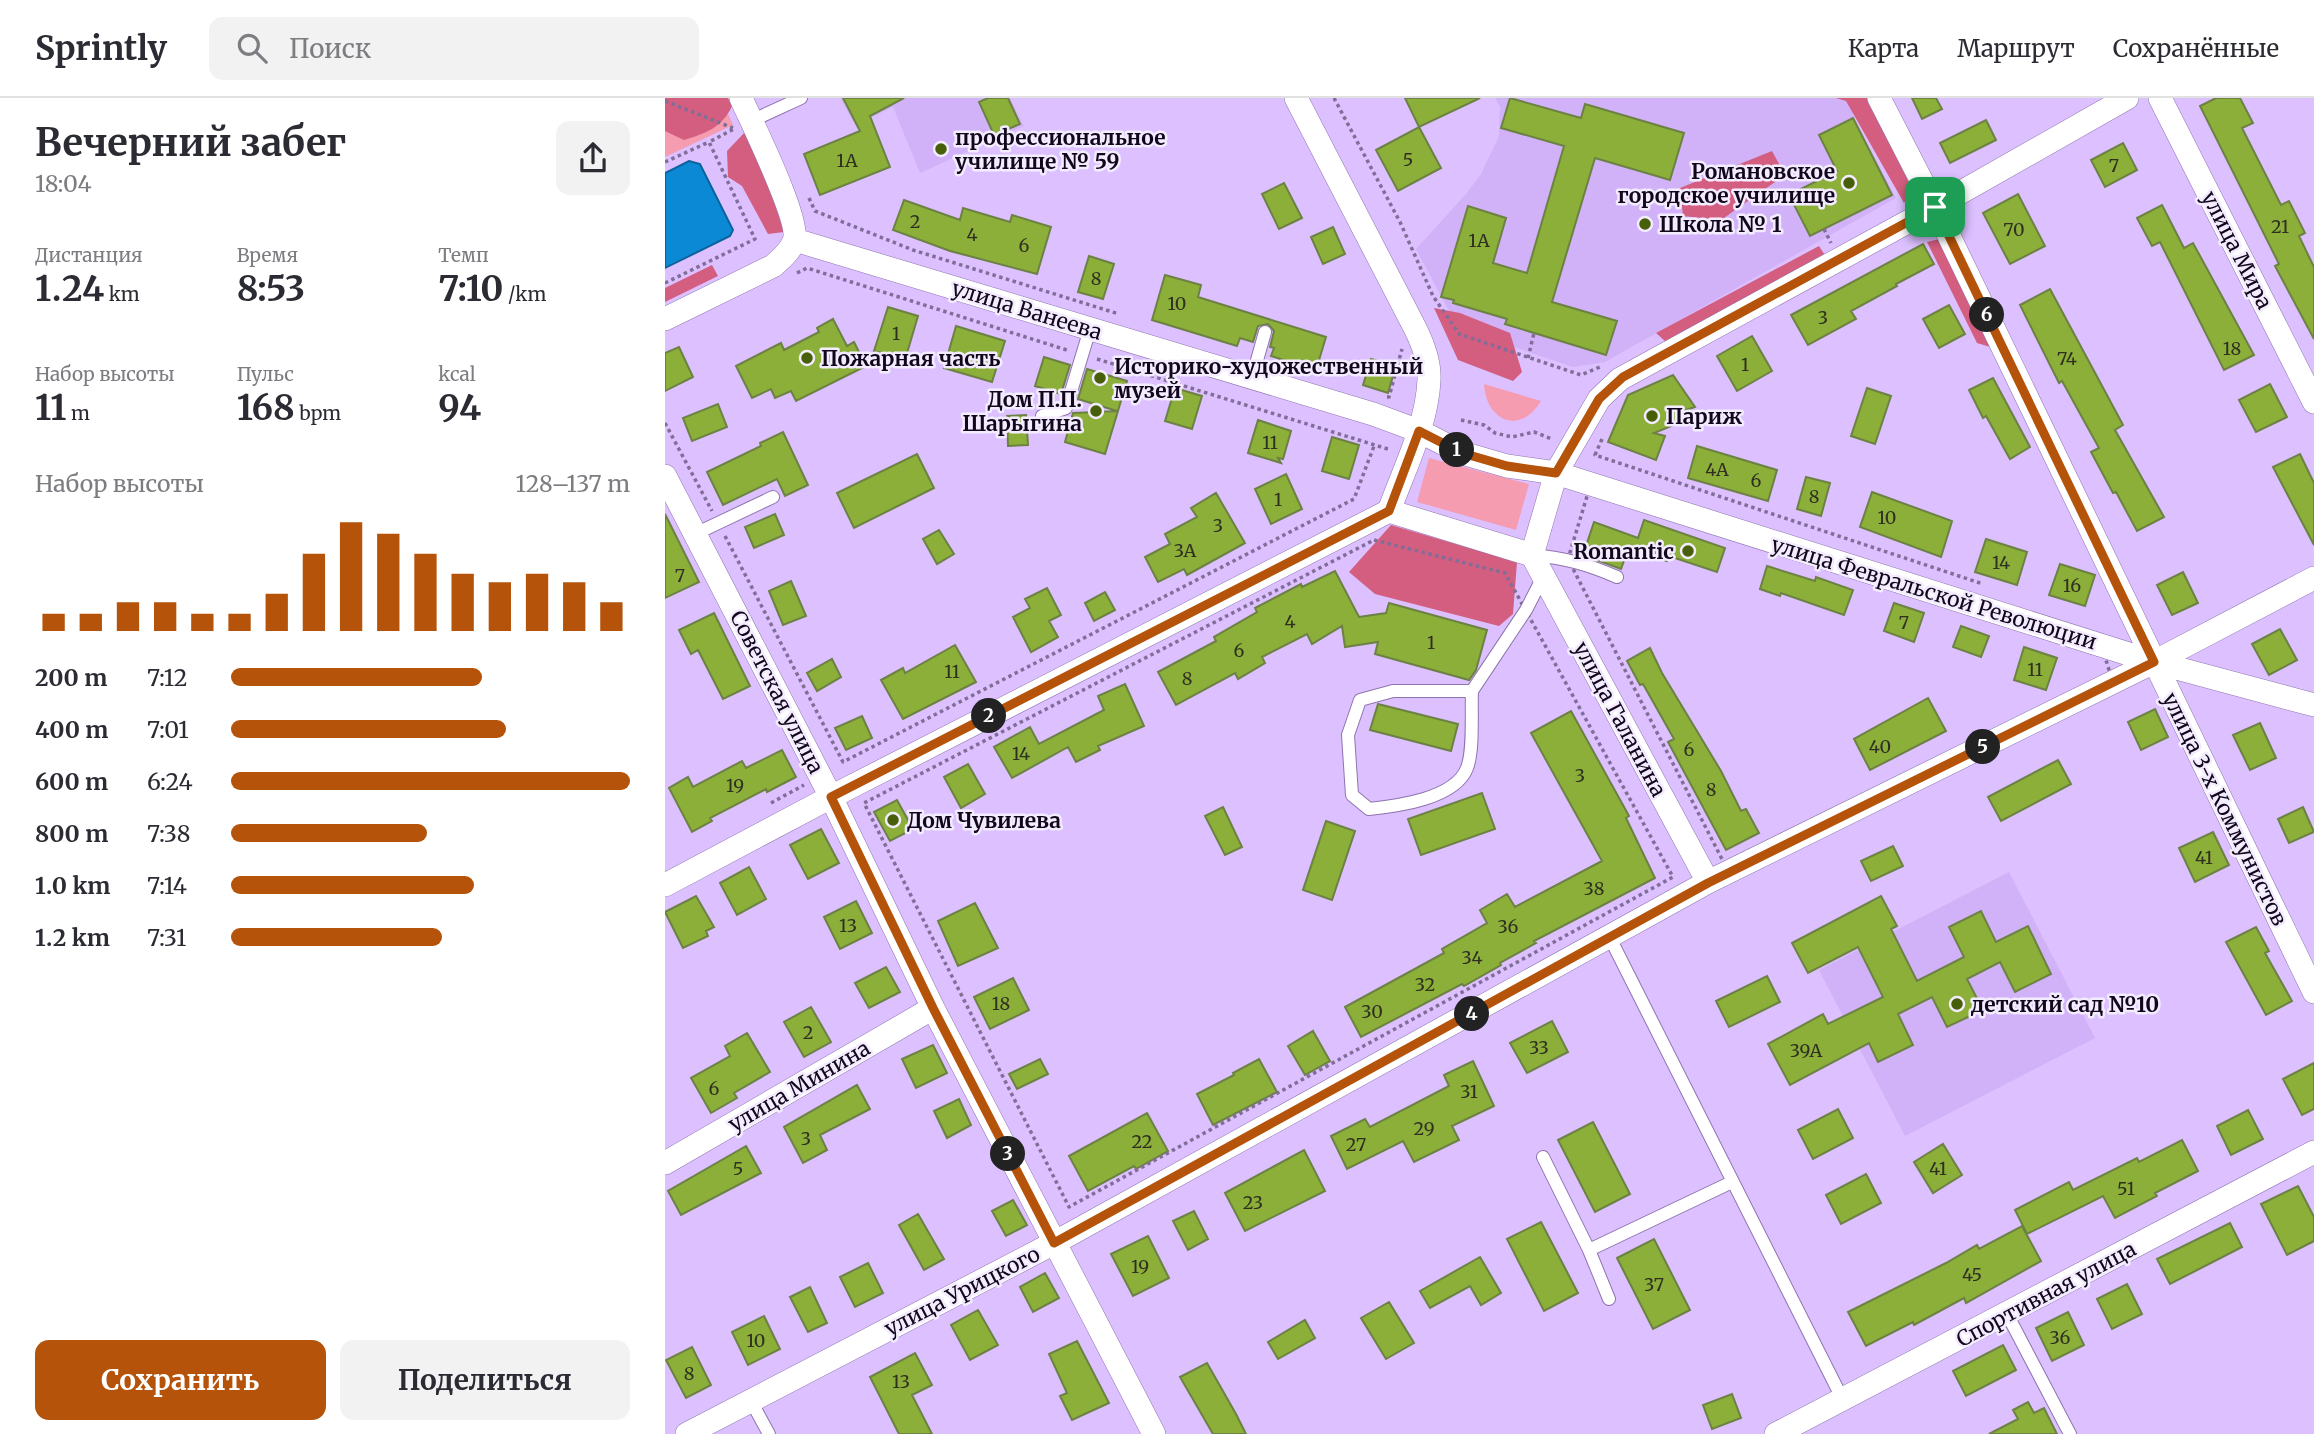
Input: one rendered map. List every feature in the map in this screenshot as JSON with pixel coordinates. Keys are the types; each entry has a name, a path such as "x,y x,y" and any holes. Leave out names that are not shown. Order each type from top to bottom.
{"street":[{"path":"665,318 773,266 787,254 795,240 792,216 743,125 741,98"},
{"path":"665,885 1389,511 1419,431 1430,379 1423,345 1296,98"},
{"name":"улица 3-х Коммунистов","path":"1879,98 1935,207 2314,992"},
{"path":"1389,511 1532,555 1556,473 1599,399 1623,377 1935,207 2127,98"},
{"name":"улица Мира","path":"2160,98 2314,402"},
{"name":"улица Ванеева","path":"795,240 1373,414 1419,431"},
{"name":"улица Февральской Революции","path":"1419,431 1462,453 1507,466 1556,473 2154,662 2314,705"},
{"name":"Советская улица","path":"665,476 831,797 933,1008 1154,1434"},
{"name":"улица Галанина","path":"1532,555 1708,883"},
{"name":"улица Урицкого","path":"687,1434 1054,1243 1708,883 2154,662 2314,578"},
{"name":"улица Минина","path":"665,1163 933,1008"},
{"name":"Спортивная улица","path":"1776,1434 2314,1152"}],"lane":[{"path":"743,125 801,98"},
{"path":"1042,416 1066,408 1090,329"},
{"path":"1252,378 1265,332"},
{"path":"695,534 773,497"},
{"path":"1532,555 1568,559 1618,577"},
{"path":"1472,691 1393,691 1360,700 1347,735 1352,795 1369,809 1405,806 1453,787 1467,769 1472,691 1526,610 1543,576"},
{"path":"1610,938 1843,1400"},
{"path":"1543,1157 1589,1250 1609,1299"},
{"path":"1589,1250 1733,1182"},
{"path":"2007,1314 2070,1434"},
{"path":"751,1401 769,1434"}],"path":[{"path":"1335,98 1400,222 1433,296 1459,334 1581,375 1609,364"},
{"path":"665,101 743,125"},
{"path":"665,162 743,125"},
{"path":"665,283 755,239 709,142"},
{"path":"804,187 815,211 913,250 1125,316"},
{"path":"1824,229 1832,245"},
{"path":"665,423 843,762 1354,499 1374,446 807,268 795,274"},
{"path":"1528,358 1534,332"},
{"path":"1376,393 1389,397"},
{"path":"1461,419 1484,425 1495,433 1511,437 1534,432 1552,439"},
{"path":"1604,433 1595,456 1983,584"},
{"path":"1588,493 2105,657 2110,673 1724,863 1568,559 1588,493"},
{"path":"1374,540 1505,573 1526,610 1674,877 1069,1207 864,803 1374,540"}],"shaded area":[{"path":"665,98 721,98 733,125 665,157"},
{"path":"665,98 728,98 732,106 718,125 684,140 665,131"},
{"name":"профессиональное училище № 59","path":"840,98 1010,98 1024,126 920,173 893,107 855,125"},
{"name":"Школа № 1","path":"1495,98 1851,98 1858,110 1852,114 1896,198 1605,362 1573,367 1458,328 1416,249 1481,174 1499,136 1500,107"},
{"path":"1836,98 1868,98 1914,184 1904,203 1846,101"},
{"path":"745,132 768,182 784,232 768,234 742,186 728,177 727,151"},
{"path":"1772,151 1785,175 1721,220 1683,216 1680,188"},
{"path":"1944,238 1997,349 1977,343 1927,242"},
{"path":"1819,246 1836,272 1666,342 1656,333"},
{"path":"712,265 718,276 665,302 665,288"},
{"path":"1434,308 1460,313 1510,333 1522,372 1513,381 1458,360"},
{"path":"1484,384 1541,401 1533,412 1524,418 1515,421 1506,419 1491,407"},
{"path":"1429,458 1529,484 1516,530 1417,502"},
{"path":"1391,525 1517,562 1513,614 1499,626 1375,594 1349,572"},
{"name":"детский сад №10","path":"2009,872 2095,1038 1905,1136 1819,970"}],"water":[{"path":"689,161 700,164 733,230 730,236 665,268 665,173"}],"building":[{"path":"843,98 904,98 870,116 890,167 820,195 804,154 860,131"},
{"path":"988,98 1008,98 1020,124 994,135 979,102"},
{"path":"1405,98 1480,98 1419,127"},
{"path":"1510,98 1581,118 1585,104 1684,133 1670,180 1595,158 1552,302 1617,321 1606,355 1505,324 1507,319 1441,297 1468,206 1506,218 1493,263 1527,273 1564,146 1501,128"},
{"path":"1912,98 1936,98 1942,109 1922,119"},
{"path":"2216,98 2240,98 2253,123 2242,128 2281,205 2289,201 2305,233 2299,236 2314,267 2314,339 2275,266 2279,264 2200,106"},
{"name":"Романовское городское училище","path":"1853,118 1892,195 1810,236 1789,195 1837,171 1819,135"},
{"path":"1986,120 1996,140 1950,163 1940,143"},
{"path":"1419,127 1441,168 1398,191 1376,150"},
{"path":"2123,143 2137,170 2105,187 2091,160"},
{"path":"1284,183 1302,218 1279,229 1262,194"},
{"path":"2018,194 2045,246 2010,264 1983,213"},
{"path":"904,200 960,220 963,208 1010,222 1012,215 1051,227 1037,274 950,251 893,230"},
{"path":"2162,205 2184,248 2193,243 2254,355 2224,370 2160,242 2152,246 2137,218"},
{"path":"1333,227 1345,254 1323,264 1311,237"},
{"path":"1923,244 1934,264 1851,311 1856,319 1808,345 1791,315"},
{"path":"1089,256 1114,264 1103,299 1078,292"},
{"path":"1165,275 1201,285 1198,297 1326,337 1316,370 1271,356 1274,331 1268,324 1258,326 1253,342 1240,338 1237,346 1152,320"},
{"path":"2050,289 2123,425 2115,430 2164,517 2137,531 2091,452 2099,448 2062,381 2059,383 2020,305"},
{"path":"1949,305 1965,334 1939,348 1923,319"},
{"path":"888,307 918,316 905,360 874,351"},
{"name":"Пожарная часть","path":"833,319 847,346 854,342 866,366 796,401 791,391 775,398 771,389 752,398 736,366 781,343 784,350 819,332 817,328"},
{"path":"956,326 1005,341 992,382 944,368"},
{"path":"1752,336 1772,371 1737,391 1717,356"},
{"path":"679,347 693,377 665,391 665,353"},
{"path":"1044,357 1070,365 1061,394 1035,386"},
{"path":"1371,359 1396,366 1388,393 1363,385"},
{"name":"Дом П.П. Шарыгина","path":"1087,369 1127,381 1105,454 1065,442 1073,413 1117,411 1078,399"},
{"name":"Париж","path":"1673,375 1695,407 1683,411 1686,420 1654,433 1665,436 1656,460 1608,442 1628,395"},
{"path":"1993,378 2030,447 2010,459 1986,416 1983,418 1969,390"},
{"path":"2270,384 2287,417 2256,432 2239,400"},
{"path":"1175,388 1202,396 1192,429 1165,421"},
{"path":"1867,388 1891,396 1875,444 1851,436"},
{"path":"718,404 727,427 692,441 683,418"},
{"path":"1026,415 1028,445 1008,446 1007,416"},
{"path":"1258,420 1291,431 1283,459 1278,458 1281,463 1248,453"},
{"path":"783,432 808,485 785,496 777,479 723,505 707,472 761,446 760,443"},
{"path":"1332,437 1359,445 1349,479 1322,471"},
{"path":"1697,446 1777,470 1768,501 1688,478"},
{"path":"917,454 934,488 854,528 837,493"},
{"path":"2300,454 2314,483 2314,545 2273,467"},
{"path":"1286,474 1302,509 1271,524 1255,489"},
{"path":"1806,477 1830,483 1821,516 1797,509"},
{"path":"1872,492 1952,521 1941,557 1860,527"},
{"path":"1216,493 1245,543 1187,575 1184,569 1158,582 1145,557 1170,544 1165,534 1197,517 1191,508"},
{"path":"665,514 699,582 665,598"},
{"path":"775,514 784,535 754,548 745,527"},
{"path":"1644,520 1725,548 1717,572 1669,556 1667,561 1628,550 1621,569 1583,555 1594,522 1638,538"},
{"path":"939,530 954,554 937,564 923,539"},
{"path":"1986,539 2027,552 2017,585 1975,572"},
{"path":"2060,564 2095,575 2085,606 2049,595"},
{"path":"1767,566 1815,581 1816,577 1853,590 1844,615 1781,593 1780,596 1760,589"},
{"path":"1335,571 1359,617 1386,613 1389,603 1487,630 1476,670 1469,680 1375,654 1378,642 1345,647 1342,626 1312,644 1307,634 1262,657 1265,663 1238,679 1235,673 1176,705 1158,672 1216,641 1214,637 1257,612 1255,608 1301,584 1302,587"},
{"path":"2183,572 2198,603 2172,615 2157,585"},
{"path":"791,581 806,616 783,625 769,591"},
{"path":"1047,588 1061,615 1049,621 1058,637 1031,652 1013,617 1030,608 1025,599"},
{"path":"1105,592 1115,610 1094,621 1085,603"},
{"path":"1894,603 1924,613 1914,642 1884,631"},
{"path":"714,613 750,686 723,699 698,650 691,654 679,630"},
{"path":"1961,626 1989,636 1981,657 1953,647"},
{"path":"2280,629 2297,660 2269,675 2252,644"},
{"path":"955,645 976,682 903,719 881,680 903,668 905,673"},
{"path":"2024,647 2057,658 2046,690 2014,680"},
{"path":"1650,648 1741,811 1746,809 1759,833 1726,850 1668,742 1674,739 1627,661"},
{"path":"832,659 841,677 817,691 807,673"},
{"path":"1125,684 1144,726 1098,746 1100,750 1076,762 1068,747 1012,778 994,747 1030,727 1039,744 1104,710 1098,696"},
{"path":"1928,698 1946,731 1870,770 1854,739"},
{"path":"1378,704 1458,724 1451,751 1370,730"},
{"path":"2155,709 2168,737 2141,750 2128,722"},
{"path":"1571,711 1629,816 1626,818 1655,878 1534,941 1536,943 1464,986 1462,984 1361,1037 1345,1007 1444,953 1442,949 1487,923 1480,910 1507,894 1515,907 1602,861 1531,733"},
{"path":"862,716 872,738 846,750 835,728"},
{"path":"2260,723 2276,758 2250,770 2233,735"},
{"path":"782,750 796,777 710,818 712,821 692,832 669,788 688,777 693,787 742,761 746,768"},
{"path":"2058,760 2071,784 2001,821 1988,797"},
{"path":"968,764 985,794 961,808 944,777"},
{"path":"1482,793 1495,829 1421,855 1408,819"},
{"name":"Дом Чувилева","path":"897,800 913,829 890,841 874,812"},
{"path":"1223,807 1242,847 1225,855 1205,816"},
{"path":"2303,807 2314,832 2289,843 2278,819"},
{"path":"1326,821 1355,831 1332,900 1303,890"},
{"path":"821,829 839,863 808,879 790,845"},
{"path":"2213,832 2229,865 2195,882 2179,848"},
{"path":"1893,846 1903,866 1871,881 1861,861"},
{"path":"749,867 766,899 737,915 720,883"},
{"path":"696,896 714,927 706,931 708,936 683,948 665,912"},
{"path":"1881,896 1897,926 1891,929 1917,981 1964,957 1949,927 1981,911 1996,942 2028,926 2051,974 2015,992 2000,962 1967,979 1983,1010 1947,1027 1932,997 1898,1014 1913,1045 1878,1062 1869,1043 1790,1085 1768,1044 1823,1014 1828,1024 1883,997 1858,947 1808,973 1792,943"},
{"path":"856,901 872,933 840,949 824,917"},
{"path":"975,903 998,948 958,966 938,921"},
{"path":"2256,927 2269,951 2265,953 2292,1001 2266,1015 2226,942"},
{"path":"886,967 900,992 869,1008 855,983"},
{"path":"1767,976 1780,1002 1729,1027 1716,1001"},
{"path":"1013,978 1029,1010 990,1029 974,997"},
{"path":"811,1007 831,1042 804,1057 784,1022"},
{"path":"1552,1021 1568,1052 1527,1073 1510,1043"},
{"path":"1313,1031 1330,1061 1305,1075 1288,1046"},
{"path":"747,1033 770,1072 734,1093 737,1098 711,1113 691,1078 730,1056 725,1046"},
{"path":"933,1045 947,1073 916,1088 902,1059"},
{"path":"1040,1059 1048,1074 1017,1089 1009,1074"},
{"path":"1259,1059 1277,1092 1213,1125 1197,1094"},
{"path":"1473,1061 1494,1106 1452,1126 1459,1140 1414,1162 1403,1141 1347,1169 1331,1136 1365,1119 1370,1127 1449,1086 1444,1075"},
{"path":"2314,1063 2314,1109 2302,1115 2283,1079"},
{"path":"857,1085 870,1109 820,1135 827,1150 803,1163 784,1127"},
{"path":"959,1099 971,1125 947,1138 934,1111"},
{"path":"1838,1109 1853,1138 1813,1159 1798,1130"},
{"path":"2248,1110 2263,1139 2231,1155 2217,1126"},
{"path":"1147,1113 1168,1151 1088,1191 1069,1156"},
{"path":"1593,1122 1630,1194 1595,1212 1558,1140"},
{"path":"2182,1140 2198,1171 2155,1193 2157,1196 2115,1218 2103,1196 2027,1234 2015,1210 2069,1182 2073,1190 2137,1158 2139,1162"},
{"path":"1943,1144 1962,1175 1933,1193 1914,1162"},
{"path":"746,1146 761,1173 681,1215 668,1191"},
{"path":"1304,1150 1325,1191 1245,1231 1225,1193"},
{"path":"1866,1174 1881,1203 1841,1224 1826,1195"},
{"path":"2298,1186 2314,1217 2314,1241 2287,1255 2261,1204"},
{"path":"1013,1200 1027,1225 1006,1236 992,1211"},
{"path":"1194,1211 1208,1239 1188,1250 1173,1221"},
{"path":"918,1214 944,1259 924,1270 899,1225"},
{"path":"1541,1222 1578,1293 1544,1311 1507,1239"},
{"path":"2230,1223 2242,1247 2170,1284 2157,1259"},
{"path":"2022,1226 2041,1261 1966,1303 1964,1298 1914,1325 1913,1322 1866,1346 1848,1312 1977,1245 1979,1249"},
{"path":"1148,1236 1169,1278 1133,1296 1111,1254"},
{"path":"1654,1239 1690,1310 1653,1329 1617,1258"},
{"path":"1480,1257 1501,1293 1481,1305 1470,1286 1430,1308 1420,1291"},
{"path":"868,1263 883,1293 855,1307 840,1277"},
{"path":"1045,1273 1059,1298 1033,1312 1020,1287"},
{"path":"2127,1284 2142,1314 2112,1329 2097,1299"},
{"path":"810,1287 827,1323 808,1332 790,1297"},
{"path":"1389,1302 1414,1343 1386,1359 1361,1318"},
{"path":"978,1310 998,1345 970,1360 951,1325"},
{"path":"2068,1312 2084,1345 2052,1361 2036,1328"},
{"path":"764,1316 780,1349 748,1365 732,1332"},
{"path":"1305,1320 1315,1338 1278,1359 1268,1342"},
{"path":"1077,1341 1109,1403 1072,1420 1060,1396 1067,1393 1049,1354"},
{"path":"2003,1345 2016,1370 1966,1396 1953,1371"},
{"path":"692,1347 711,1385 686,1398 666,1360"},
{"path":"915,1353 932,1385 912,1395 932,1434 899,1434 870,1377"},
{"path":"1207,1363 1246,1434 1213,1434 1180,1377"},
{"path":"1732,1394 1741,1418 1712,1429 1703,1405"},
{"path":"2028,1402 2034,1413 2044,1408 2057,1434 1989,1434 2018,1419 2013,1410"}],"place":[{"name":"профессиональное училище № 59","path":"941,149"},
{"name":"Романовское городское училище","path":"1849,183"},
{"name":"Школа № 1","path":"1645,224"},
{"name":"Пожарная часть","path":"807,358"},
{"name":"Историко-художественный музей","path":"1100,378"},
{"name":"Дом П.П. Шарыгина","path":"1096,411"},
{"name":"Париж","path":"1652,416"},
{"name":"Romantic","path":"1688,551"},
{"name":"Дом Чувилева","path":"893,820"},
{"name":"детский сад №10","path":"1957,1004"}],"route":[{"path":"1935,207 2154,662 1708,883 1054,1243 933,1008 831,797 1389,511 1419,431 1462,453 1507,466 1556,473 1599,399 1623,377 1935,207"}]}
